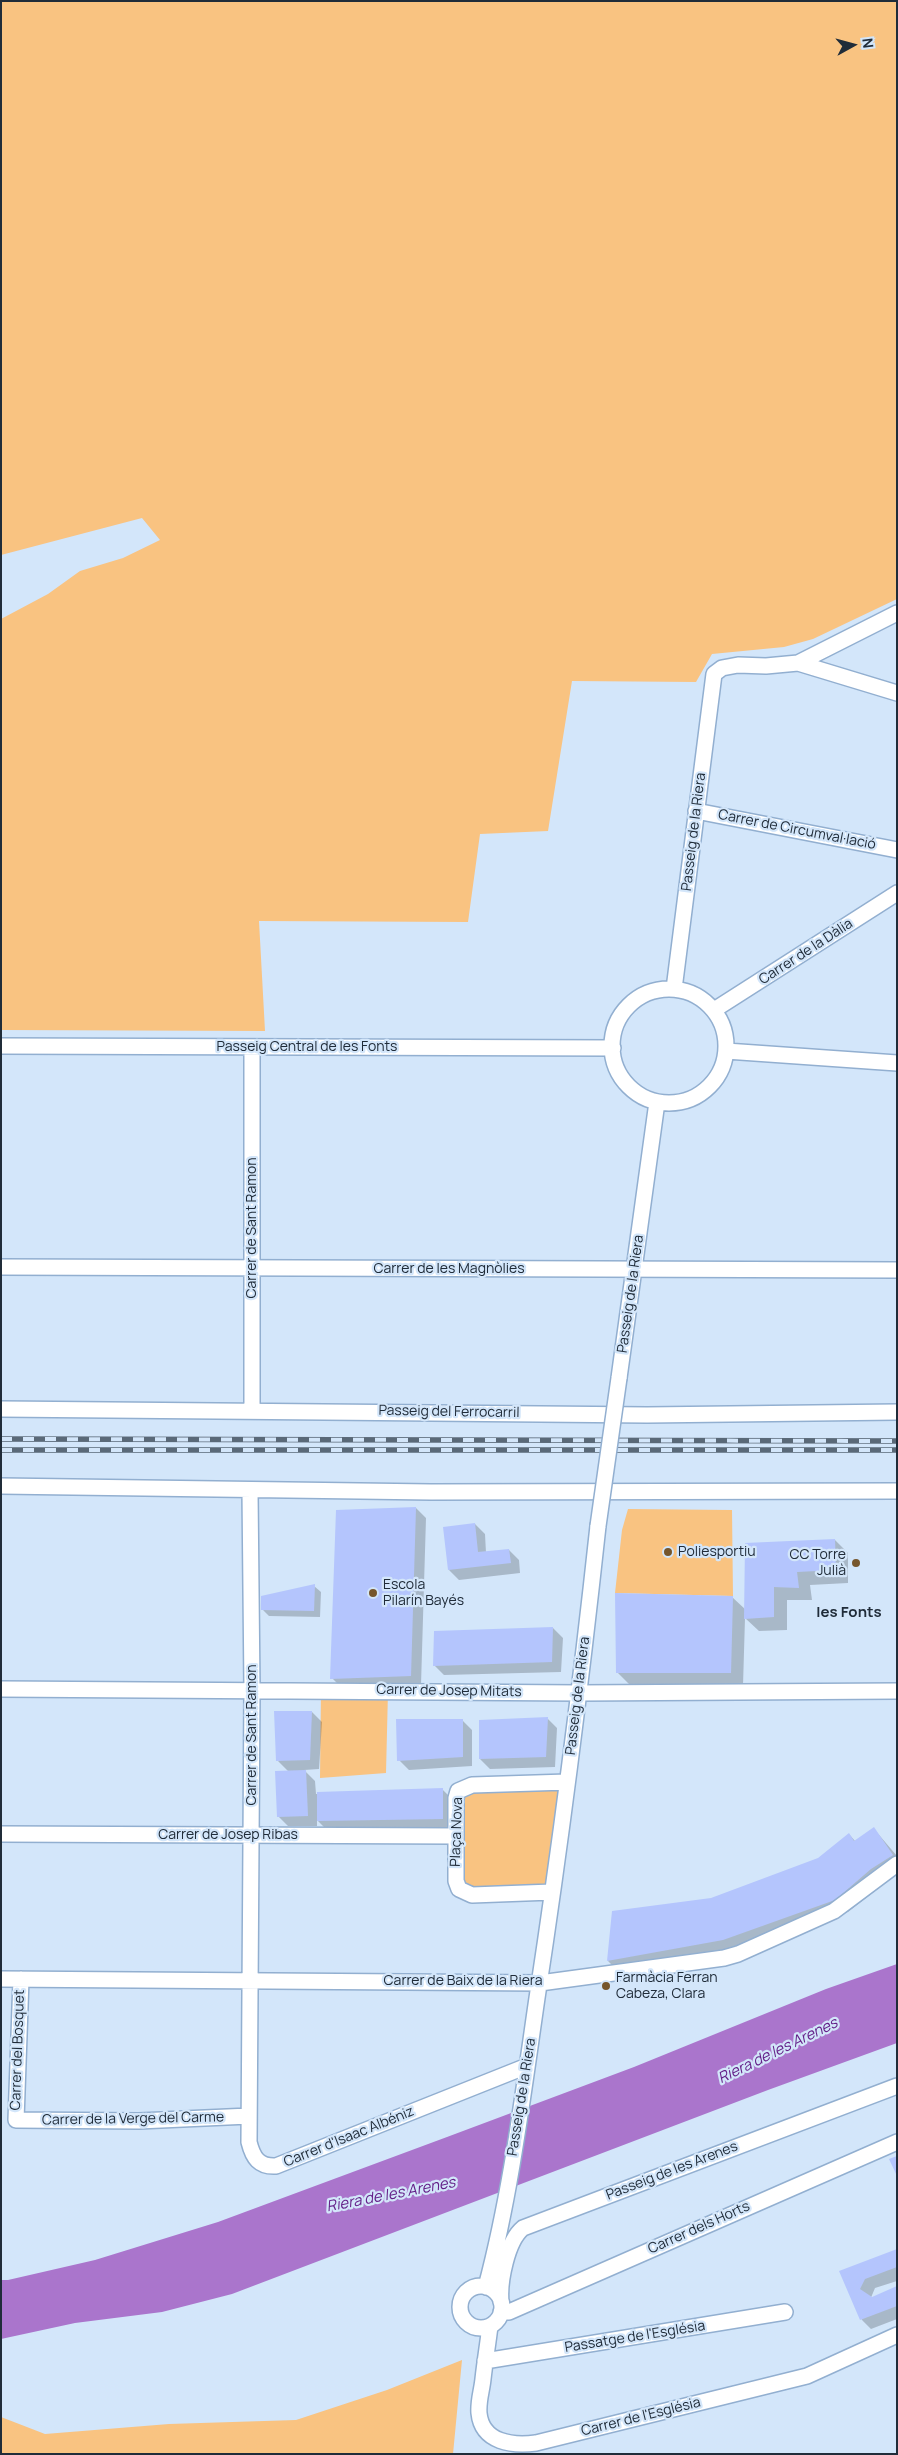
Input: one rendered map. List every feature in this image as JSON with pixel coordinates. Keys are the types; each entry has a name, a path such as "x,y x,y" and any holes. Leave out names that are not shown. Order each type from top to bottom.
{"street":[{"path":"798,662 897,613"},
{"path":"798,662 897,693"},
{"name":"Passeig de la Riera","path":"674,989 714,674 722,668 738,665 766,666 798,662"},
{"name":"Carrer de Circumval·lació","path":"696,811 897,850"},
{"name":"Carrer de la Dàlia","path":"714,1010 897,892"},
{"path":"674,989 700,997 714,1010 725,1032 726,1051 724,1064 717,1078 695,1098 682,1102 657,1102 632,1090 621,1078 614,1061 615,1026 626,1008 636,998 652,991 674,989"},
{"name":"Passeig Central de les Fonts","path":"1,1046 613,1048"},
{"name":"Carrer de Sant Ramon","path":"252,1047 252,1409"},
{"path":"726,1051 897,1063"},
{"name":"Passeig de la Riera","path":"486,2287 501,2226 540,1983 580,1693 598,1526 657,1102"},
{"name":"Carrer de les Magnòlies","path":"1,1267 897,1270"},
{"name":"Passeig del Ferrocarril","path":"1,1408 252,1409 647,1415 897,1412"},
{"path":"1,1486 250,1491 897,1491"},
{"name":"Carrer de Sant Ramon","path":"250,1491 252,1690 250,1980"},
{"name":"Carrer de Josep Mitats","path":"1,1689 580,1693 897,1691"},
{"name":"Plaça Nova","path":"552,1892 482,1895 465,1893 459,1889 456,1881 456,1798 458,1791 463,1787 472,1785 567,1782"},
{"name":"Carrer de Josep Ribas","path":"1,1834 456,1836"},
{"name":"Carrer de Baix de la Riera","path":"1,1979 540,1983 724,1958 738,1954 834,1912 897,1864"},
{"name":"Carrer del Bosquet","path":"16,2120 21,1979"},
{"name":"Carrer d'Isaac Albéniz","path":"250,1980 249,2142 252,2154 258,2162 267,2167 276,2166 527,2066"},
{"name":"Passeig de les Arenes","path":"501,2307 500,2292 510,2248 514,2235 523,2228 897,2086"},
{"name":"Carrer de la Verge del Carme","path":"16,2120 139,2120 249,2116"},
{"name":"Carrer dels Horts","path":"501,2307 509,2312 897,2142"},
{"path":"486,2287 496,2292 501,2307 496,2322 490,2326 479,2328 469,2324 460,2310 462,2298 470,2290 486,2287"},
{"name":"Passatge de l'Església","path":"486,2361 785,2312"},
{"name":"Carrer de l'Església","path":"490,2326 479,2415 485,2429 494,2438 516,2446 536,2443 807,2376 897,2335"}],"shaded area":[{"path":"1,1 897,1 897,599 813,639 784,647 712,654 696,682 572,681 548,831 480,834 468,922 259,921 265,1031 1,1030 1,619 48,594 80,571 123,558 160,540 142,518 1,555"},
{"path":"628,1509 732,1510 733,1596 615,1593 622,1530"},
{"path":"321,1690 388,1691 386,1773 320,1778"},
{"path":"567,1782 552,1892 459,1889 458,1791"},
{"path":"462,2360 453,2454 1,2454 1,2417 45,2434 169,2424 296,2420 387,2390"}],"water":[{"name":"Riera de les Arenes","path":"897,1964 897,2043 768,2090 232,2294 162,2312 75,2323 1,2339 1,2280 95,2260 218,2222 634,2067 826,1989"}],"building":[{"name":"Escola Pilarín Bayés","path":"416,1507 411,1676 330,1679 336,1510"},
{"path":"475,1523 478,1552 509,1549 511,1563 448,1570 443,1527"},
{"path":"835,1539 836,1570 797,1572 799,1588 774,1587 774,1617 744,1619 745,1543"},
{"path":"315,1584 314,1611 261,1610 261,1596"},
{"path":"615,1593 733,1596 731,1673 616,1673"},
{"path":"553,1627 552,1662 433,1666 434,1631"},
{"path":"274,1711 312,1711 310,1760 276,1761"},
{"path":"548,1717 546,1757 479,1759 479,1720"},
{"path":"396,1719 463,1719 463,1757 397,1761"},
{"path":"306,1770 308,1816 277,1817 275,1771"},
{"path":"443,1788 443,1819 317,1821 317,1792"},
{"path":"874,1827 893,1855 871,1869 835,1900 723,1940 607,1961 612,1911 711,1898 818,1858 849,1833 854,1841"},
{"path":"897,2156 897,2176 889,2159"},
{"path":"897,2249 897,2267 865,2279 860,2289 872,2297 897,2286 897,2306 860,2320 839,2271"}],"railway":[{"path":"1,1439 897,1441"},
{"path":"1,1450 897,1450"}],"place":[{"name":"Poliesportiu","path":"668,1552"},
{"name":"CC Torre Julià","path":"856,1563"},
{"name":"Escola Pilarín Bayés","path":"373,1593"},
{"name":"Farmàcia Ferran Cabeza, Clara","path":"606,1986"}],"district":[{"name":"les Fonts","path":"849,1613"}]}
